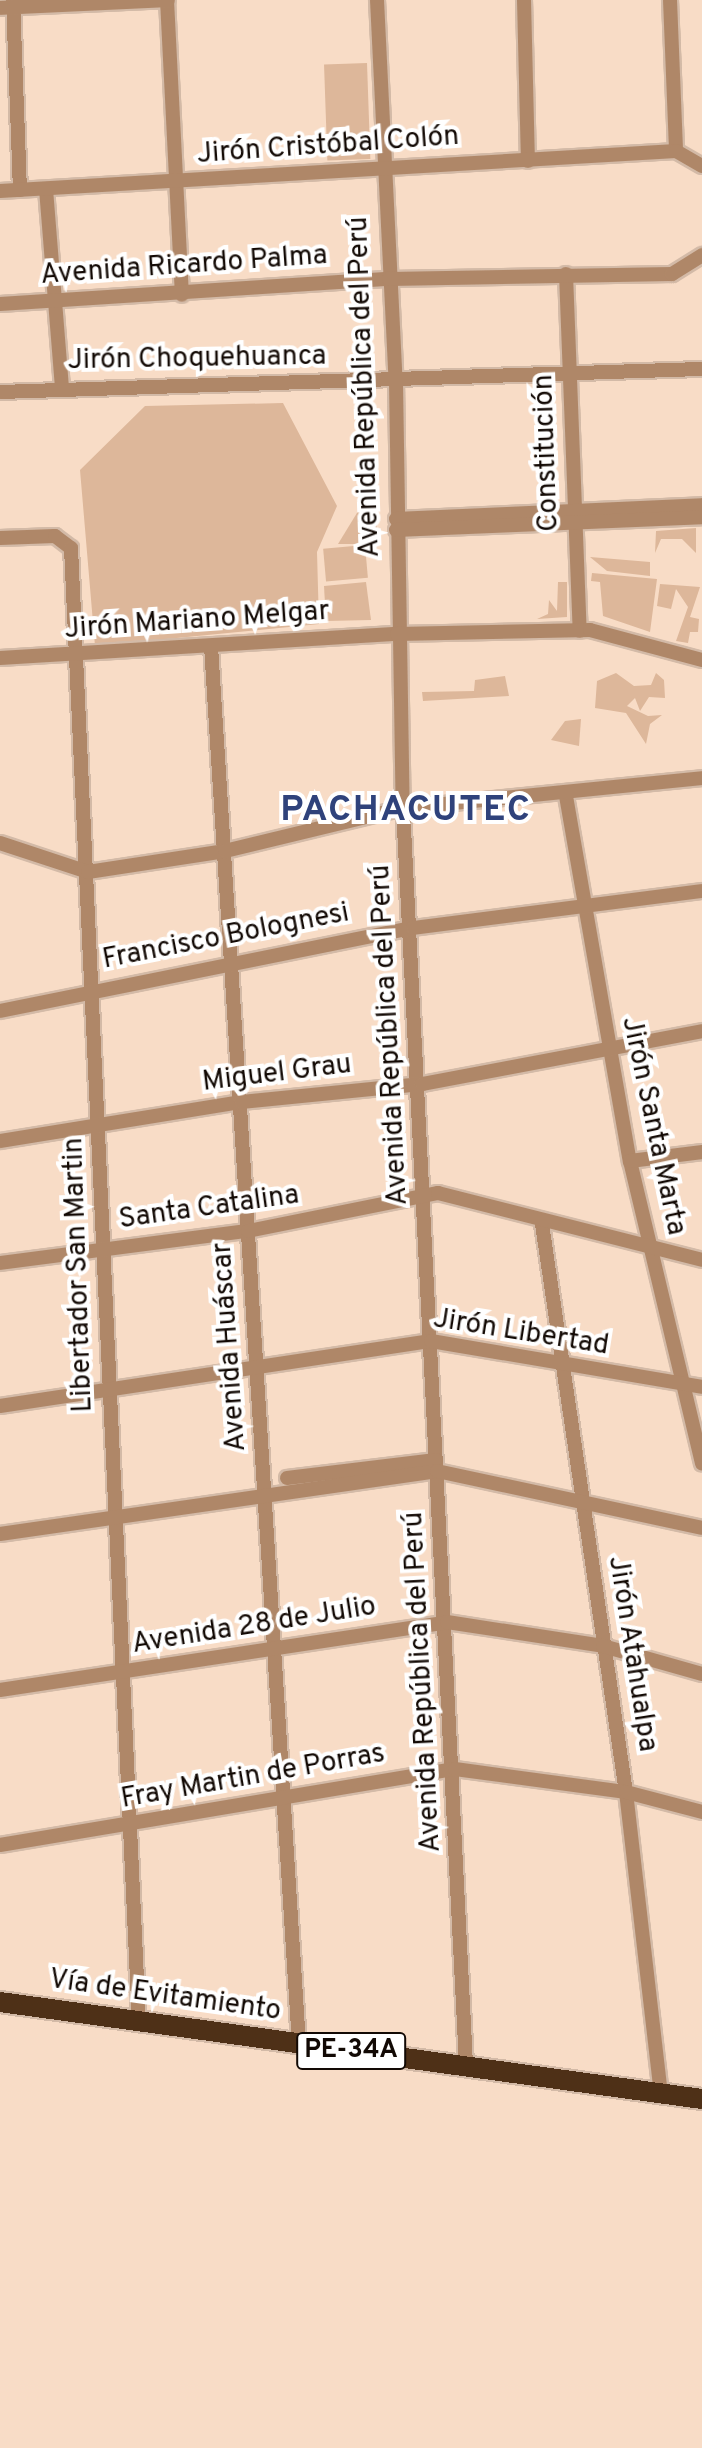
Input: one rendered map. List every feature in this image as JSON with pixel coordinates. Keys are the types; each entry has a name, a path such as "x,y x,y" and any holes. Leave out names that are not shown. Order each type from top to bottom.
{"highway":[{"name":"Vía de Evitamiento","path":"0,2002 702,2099"}],"street":[{"path":"20,190 9,5 168,0 182,295"},
{"name":"Avenida República del Perú","path":"377,0 396,382 397,634 403,808 422,1084 431,1341 455,1769 466,2066"},
{"path":"524,0 528,161"},
{"path":"670,0 676,151 702,166"},
{"name":"Jirón Cristóbal Colón","path":"0,191 176,183 385,162 528,161 676,151"},
{"path":"46,189 58,300 62,388"},
{"name":"Avenida Ricardo Palma","path":"0,304 182,295 389,279 672,274 702,255"},
{"name":"Constitución","path":"566,274 580,631"},
{"name":"Jirón Choquehuanca","path":"0,392 62,388 396,382 702,369"},
{"path":"396,524 576,507 702,505"},
{"path":"396,524 575,523 702,517"},
{"name":"Libertador San Martin","path":"0,538 55,536 71,548 139,2021"},
{"name":"Jirón Mariano Melgar","path":"0,658 397,634 580,631 702,660"},
{"name":"Avenida Huáscar","path":"211,646 299,2044"},
{"path":"0,843 88,872 225,851 403,808 566,796 702,778"},
{"name":"Jirón Santa Marta","path":"566,796 607,1045 630,1161 686,1382 702,1464"},
{"name":"Francisco Bolognesi","path":"0,1011 413,928 702,891"},
{"name":"Miguel Grau","path":"0,1141 241,1102 422,1084 607,1045 702,1031"},
{"path":"630,1161 702,1152"},
{"name":"Santa Catalina","path":"0,1263 248,1231 426,1199 438,1193 542,1224 702,1260"},
{"name":"Jirón Atahualpa","path":"542,1224 626,1792 661,2093"},
{"name":"Jirón Libertad","path":"0,1406 257,1363 431,1341 564,1367 686,1382 702,1387"},
{"path":"0,1534 437,1466"},
{"path":"287,1478 437,1466 702,1528"},
{"name":"Avenida 28 de Julio","path":"0,1690 274,1651 447,1622 603,1646 702,1674"},
{"name":"Fray Martin de Porras","path":"0,1845 455,1769 626,1792 702,1812"}],"shaded area":[{"path":"367,63 370,159 327,160 324,65"},
{"path":"283,403 337,506 317,552 319,624 95,646 80,470 145,406"},
{"path":"360,508 378,509 376,544 338,544"},
{"path":"696,528 696,553 682,539 661,539 655,553 656,531"},
{"path":"365,545 368,578 326,582 323,549"},
{"path":"590,557 650,562 650,576 607,571"},
{"path":"592,573 657,579 650,632 603,616 600,582 591,581"},
{"path":"366,582 371,620 326,621 324,586"},
{"path":"558,582 567,582 567,617 537,619 548,614 549,600 557,611"},
{"path":"660,584 700,587 690,617 699,619 698,632 690,632 688,643 676,641 688,607 676,589 671,609 657,606"},
{"path":"616,673 634,686 651,685 656,673 664,680 665,698 649,697 640,711 635,698 627,706 648,716 662,715 650,724 646,744 626,713 595,708 597,681"},
{"path":"505,676 509,696 423,701 422,692 474,691 475,680"},
{"path":"581,719 579,746 551,740 565,721"}],"district":[{"name":"PACHACUTEC","path":"406,812"}]}
